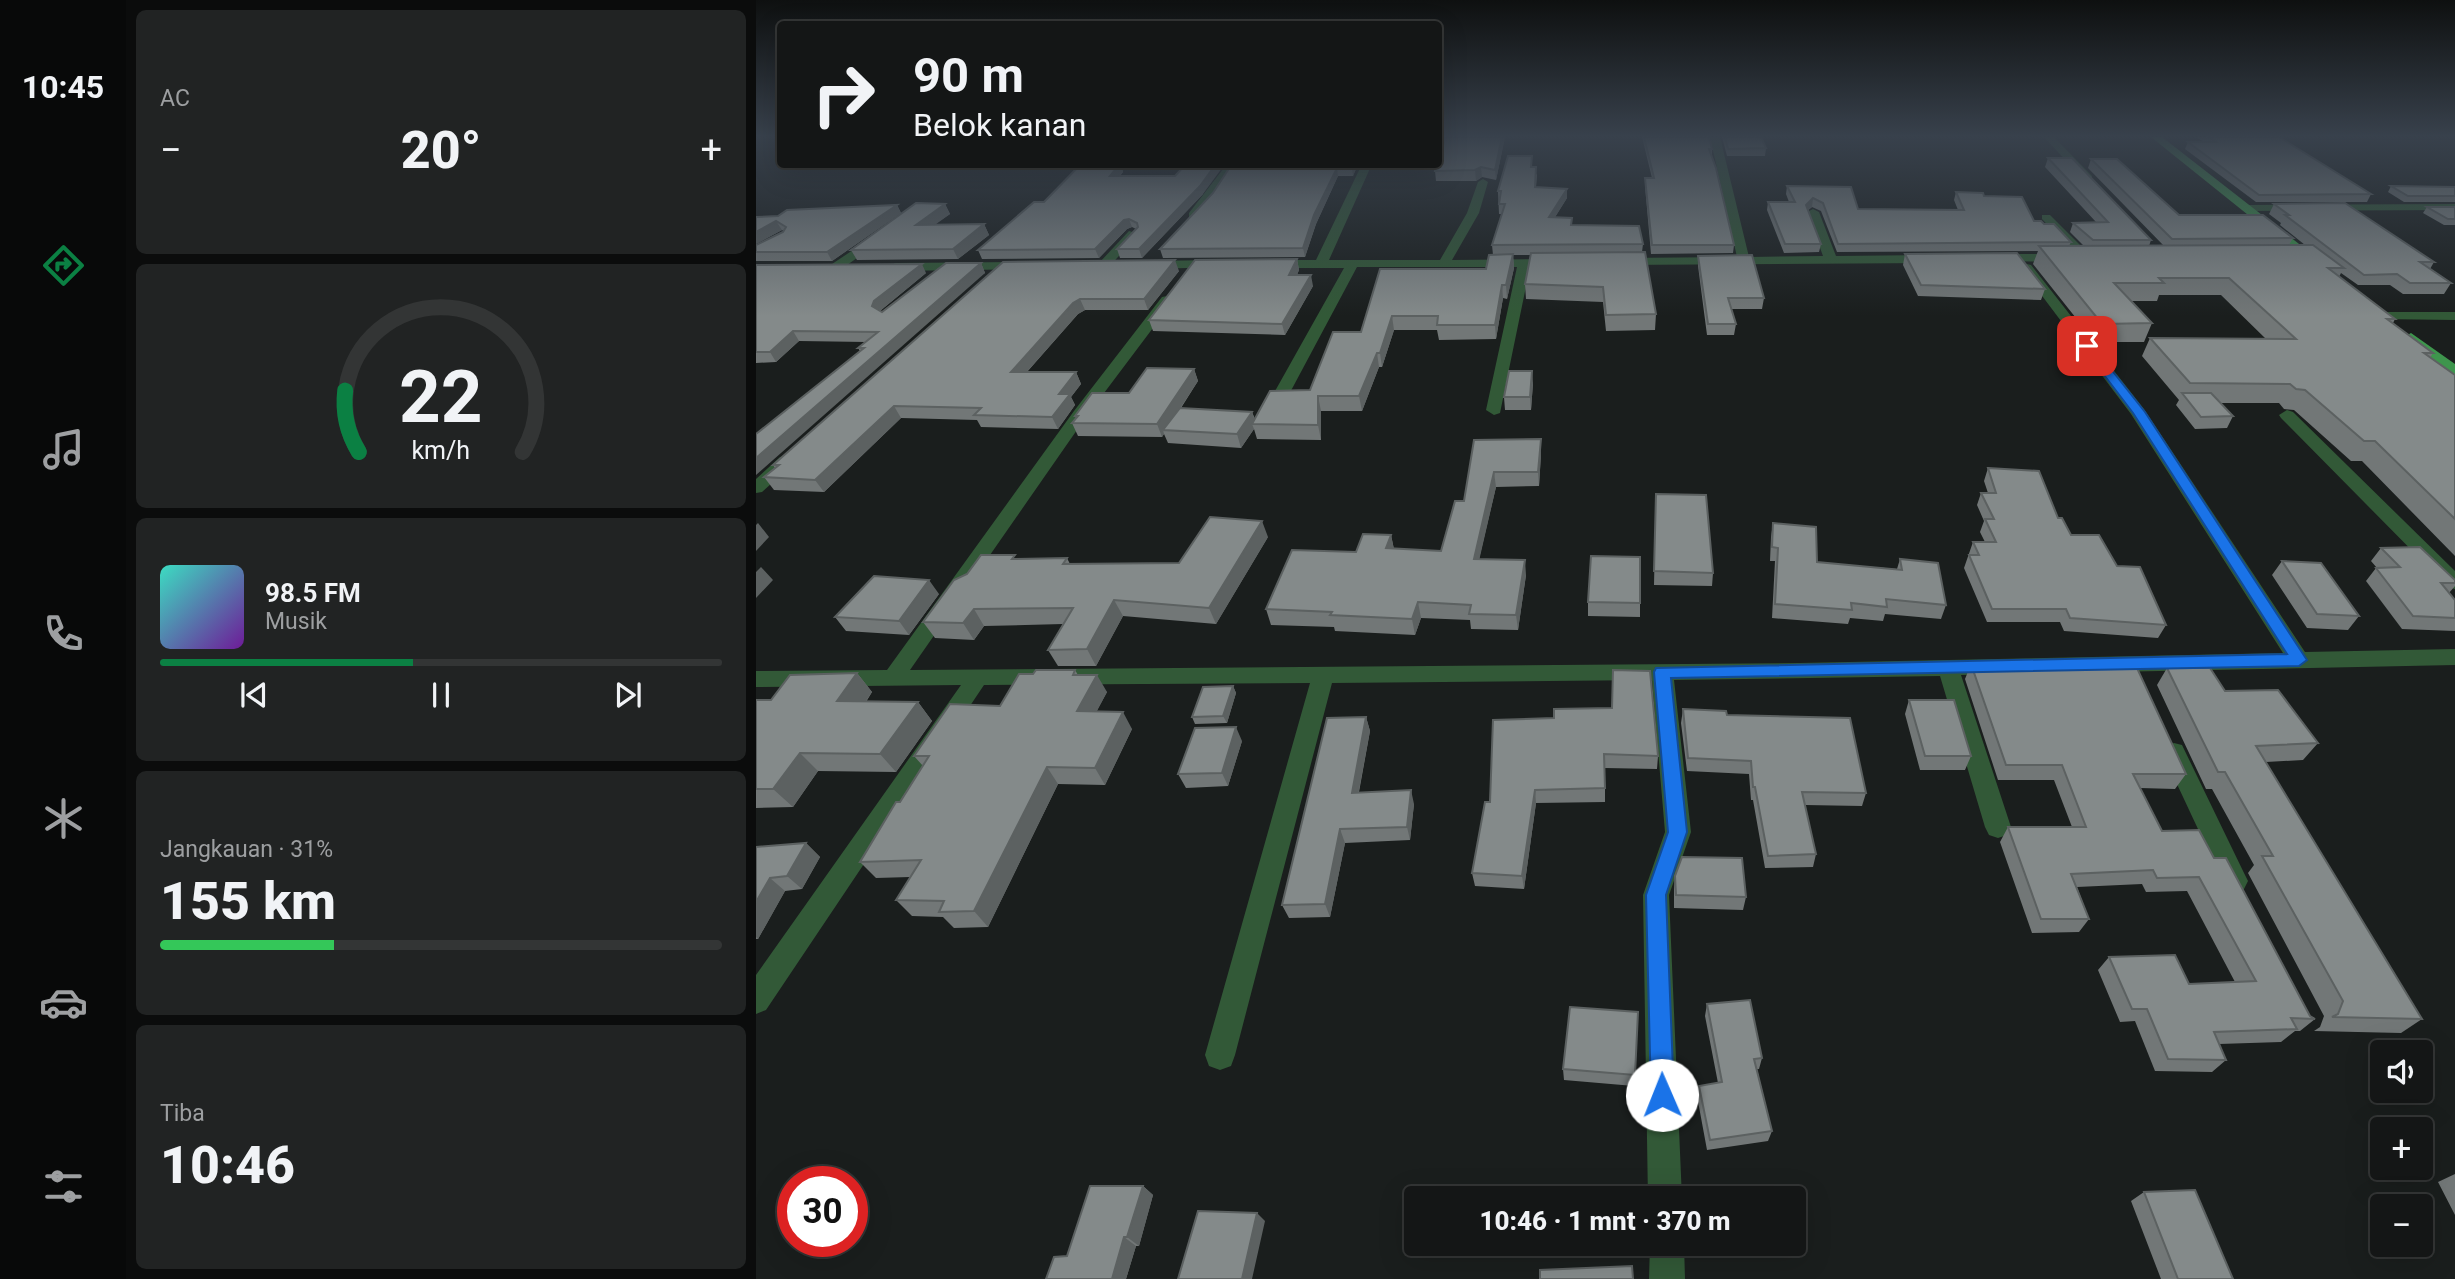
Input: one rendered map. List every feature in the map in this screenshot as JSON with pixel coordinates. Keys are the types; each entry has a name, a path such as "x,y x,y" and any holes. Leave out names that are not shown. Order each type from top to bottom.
{"main road":[{"path":"2233,197 2325,270"},
{"path":"2379,312 2455,372"}],"street":[{"path":"1182,227 1210,197"},
{"path":"1321,263 1352,197"},
{"path":"1444,263 1473,214 1478,197"},
{"path":"1727,197 1744,261"},
{"path":"2248,208 2455,207"},
{"path":"1813,212 1831,260"},
{"path":"1979,259 2092,258 2046,217"},
{"path":"892,227 830,267 1041,266"},
{"path":"1133,234 1097,266 1140,263 1185,275 1231,264"},
{"path":"963,266 983,249"},
{"path":"2280,256 2305,255"},
{"path":"2019,258 2138,412 2299,660"},
{"path":"1606,262 1939,259"},
{"path":"1278,400 1353,263"},
{"path":"1494,410 1524,263"},
{"path":"1257,264 1565,263"},
{"path":"927,282 947,266"},
{"path":"984,284 1004,266"},
{"path":"894,676 1080,414 1185,275"},
{"path":"2379,312 2455,316"},
{"path":"2287,415 2455,582"},
{"path":"756,488 796,453"},
{"path":"756,679 1662,672 2455,657"},
{"path":"2133,664 2144,688"},
{"path":"1948,668 1998,827"},
{"path":"1662,672 1678,832 1656,895 1665,1186"},
{"path":"1220,1055 1323,674"},
{"path":"756,1000 979,676"},
{"path":"2161,724 2216,845 2249,906"},
{"path":"1667,1256 1668,1279"}],"building":[{"path":"1049,197 1190,197 1139,249 1117,249 1138,227 1137,223 1129,219 1124,220 1095,249 978,250 1034,202 1044,202"},
{"path":"1210,197 1323,197 1303,248 1160,249"},
{"path":"1500,197 1562,197 1549,217 1572,218 1571,225 1639,226 1643,244 1492,245 1505,204 1499,204"},
{"path":"1647,197 1723,197 1734,245 1652,245"},
{"path":"1792,197 1854,197 1858,209 1964,210 1958,197 2022,197 2034,221 2054,224 2071,242 1838,244 1823,203 1813,198 1806,205 1821,244 1785,244 1768,202 1795,202"},
{"path":"2084,197 2109,197 2151,240 2093,240 2073,223 2108,222"},
{"path":"2129,197 2159,197 2179,215 2263,215 2293,238 2172,239"},
{"path":"916,203 945,204 916,225 984,224 953,249 851,250"},
{"path":"2345,203 2434,262 2420,262 2451,283 2410,283 2397,274 2364,275 2274,204"},
{"path":"897,205 827,252 756,252 756,245 783,232 786,227 776,221 756,232 756,217 778,216 787,210"},
{"path":"2427,207 2455,207 2455,219 2448,219"},
{"path":"2313,245 2344,268 2328,268 2395,319 2387,319 2433,353 2424,353 2455,375 2455,519 2375,441 2364,441 2305,390 2296,389 2290,384 2190,383 2150,338 2296,339 2229,278 2159,278 2164,283 2114,283 2152,323 2102,324 2039,246"},
{"path":"1645,252 1656,314 1606,315 1603,287 1525,284 1531,253"},
{"path":"2017,253 2045,289 1921,285 1905,254"},
{"path":"1513,254 1506,285 1502,285 1495,325 1437,325 1438,316 1392,316 1380,353 1377,353 1359,396 1318,396 1318,425 1252,424 1270,391 1310,390 1333,332 1361,332 1380,269 1486,269 1489,255"},
{"path":"1752,255 1764,298 1728,298 1736,324 1708,324 1698,256"},
{"path":"1297,259 1289,275 1311,275 1282,324 1149,320 1195,260"},
{"path":"1175,260 1144,299 1080,299 1073,303 1011,372 1076,372 1059,394 1070,394 1052,417 974,415 981,408 894,406 815,480 764,477 779,465 773,465 1003,262"},
{"path":"946,263 981,263 756,458 756,434 864,348 858,348 878,332 793,331 770,352 756,352 756,265 922,264 874,301 872,306 882,312"},
{"path":"1147,368 1194,369 1157,424 1072,423 1092,393 1129,393"},
{"path":"1509,371 1532,371 1530,397 1504,397"},
{"path":"2182,393 2211,393 2233,416 2201,417"},
{"path":"1180,408 1252,412 1237,434 1163,430"},
{"path":"1541,439 1538,472 1494,472 1474,559 1525,560 1516,615 1469,614 1471,605 1418,602 1412,619 1266,609 1292,550 1356,552 1363,534 1391,535 1386,548 1441,551 1455,501 1464,501 1474,440"},
{"path":"1988,468 2039,471 2058,518 2062,518 2071,535 2099,535 2117,566 2140,567 2166,625 2070,618 2066,609 1992,609 1969,555 1979,555 1973,542 1996,542 1985,519 1994,519 1981,493 1996,493"},
{"path":"1656,494 1706,495 1713,573 1654,571"},
{"path":"1210,517 1262,521 1209,608 1114,600 1087,649 1048,650 1073,608 974,609 963,623 923,622 954,580 967,574 981,555 1015,555 1012,559 1067,558 1063,564 1179,563"},
{"path":"1773,523 1816,527 1817,562 1902,570 1900,559 1938,563 1946,605 1886,599 1887,607 1851,603 1852,610 1775,604 1778,548 1772,547"},
{"path":"2420,547 2455,580 2455,583 2441,583 2455,600 2455,618 2413,616 2376,568 2400,567 2381,548"},
{"path":"1591,556 1640,557 1640,603 1588,602"},
{"path":"2282,561 2321,563 2359,616 2317,614"},
{"path":"874,576 929,580 899,621 835,617"},
{"path":"1971,664 2137,668 2186,774 2133,774 2162,831 2199,830 2214,858 2226,858 2310,1016 2315,1019 2291,1018 2297,1029 2214,1032 2226,1060 2168,1059 2147,1009 2132,1009 2109,957 2175,955 2189,984 2256,981 2199,877 2157,878 2153,870 2071,874 2089,919 2041,919 2008,827 2086,827 2062,765 2006,765"},
{"path":"2167,668 2210,668 2225,691 2278,690 2318,743 2256,746 2422,1019 2332,1017 2338,1014 2343,1001 2262,856 2273,856 2225,772 2218,772"},
{"path":"1036,670 1075,670 1073,675 1097,675 1077,711 1123,712 1095,768 1047,767 974,911 939,912 944,901 896,900 921,860 860,862 896,802 900,802 929,756 914,756 950,704 1000,706 1019,674 1033,674"},
{"path":"1613,670 1650,671 1658,756 1604,754 1605,788 1535,790 1522,876 1472,873 1485,802 1490,802 1493,720 1554,718 1554,709 1612,708"},
{"path":"857,673 837,701 918,702 880,754 800,753 773,789 756,789 756,700 771,700 790,675"},
{"path":"1233,686 1223,716 1192,717 1203,687"},
{"path":"1909,700 1954,700 1971,756 1925,756"},
{"path":"1683,709 1726,711 1727,715 1850,718 1866,793 1802,792 1816,854 1768,856 1753,787 1751,761 1688,758"},
{"path":"1366,717 1352,793 1411,790 1407,827 1340,829 1325,904 1282,905 1327,718"},
{"path":"1236,727 1222,773 1178,774 1195,728"},
{"path":"806,843 787,876 770,878 756,902 756,847"},
{"path":"1682,857 1742,858 1746,897 1676,895 1675,876"},
{"path":"1750,1000 1762,1058 1754,1059 1772,1131 1710,1140 1699,1086 1722,1082 1707,1004"},
{"path":"1570,1007 1638,1012 1635,1075 1563,1069"},
{"path":"1090,1186 1143,1186 1112,1279 1046,1279 1054,1257 1067,1256"},
{"path":"2195,1190 2233,1279 2178,1279 2144,1192"},
{"path":"1198,1211 1257,1213 1242,1279 1178,1279"},
{"path":"1632,1266 1633,1279 1540,1279 1540,1270"}],"route":[{"path":"1662,1095 1656,895 1678,832 1662,672 2299,660 2138,412 2087,346"}]}
